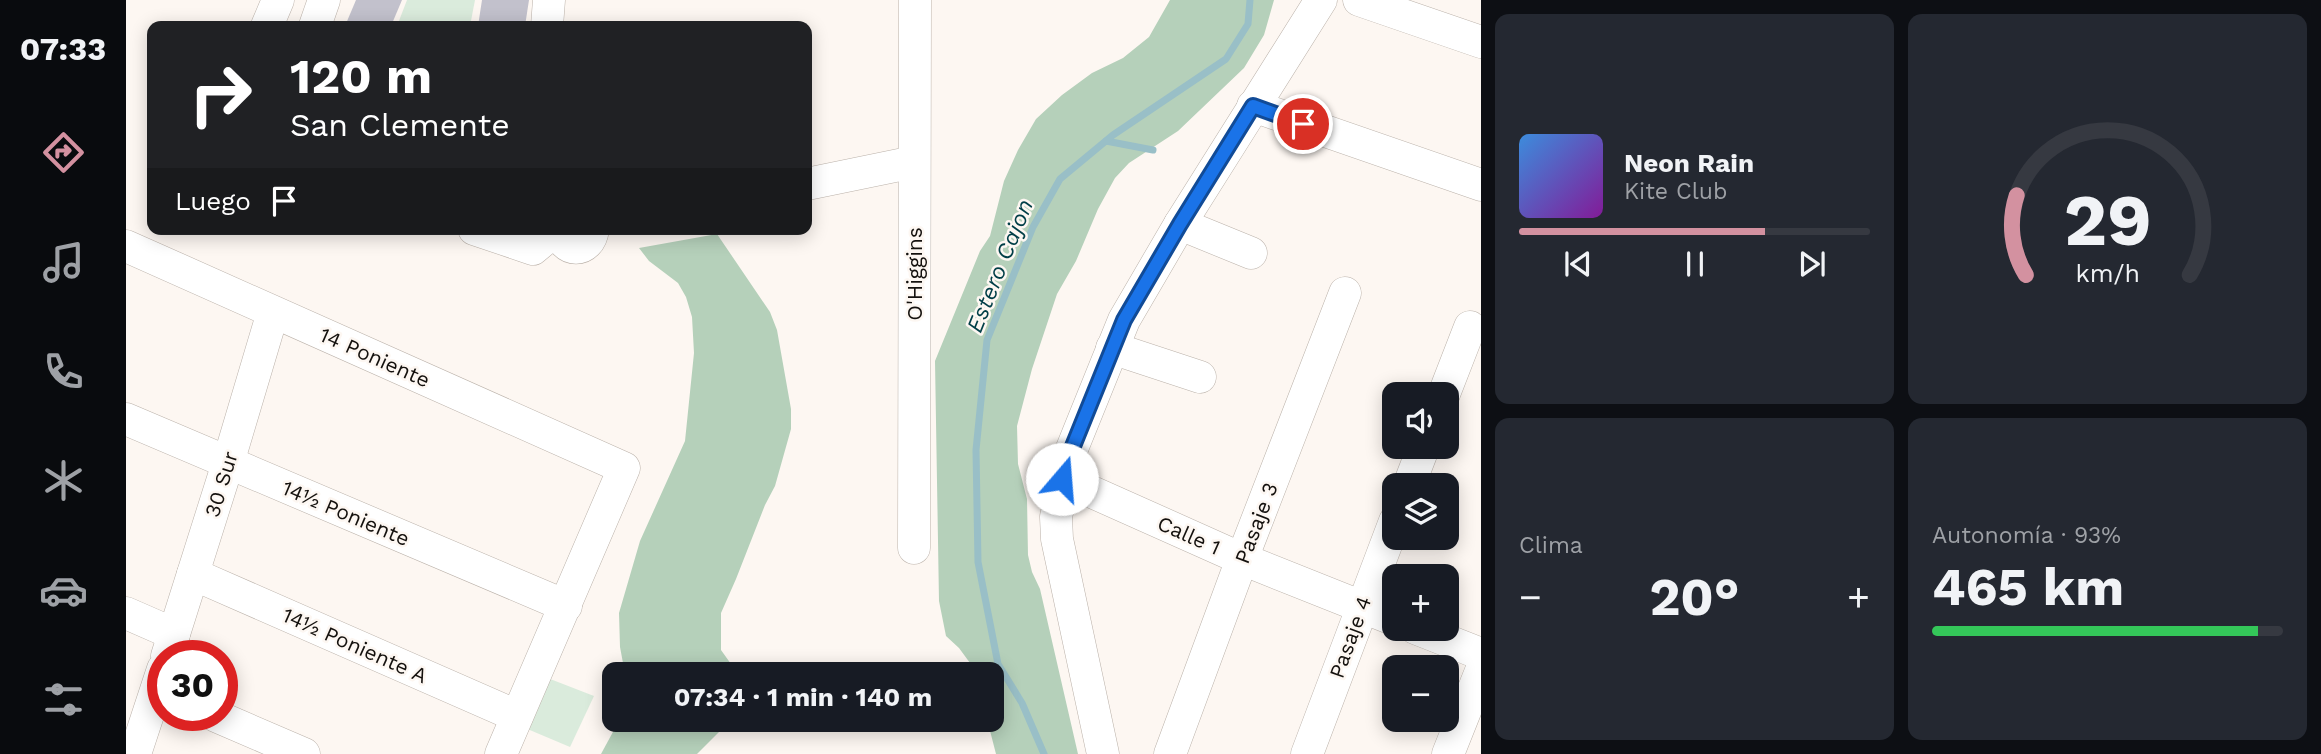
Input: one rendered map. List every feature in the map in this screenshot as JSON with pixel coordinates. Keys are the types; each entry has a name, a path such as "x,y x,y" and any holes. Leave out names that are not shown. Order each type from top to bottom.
{"street":[{"path":"269,21 278,0"},
{"path":"317,21 324,0"},
{"path":"547,21 549,0"},
{"name":"O'Higgins","path":"914,548 915,0"},
{"path":"1103,754 1058,540 1056,517 1062,479 1124,320 1180,224 1321,0"},
{"path":"1359,0 1481,42"},
{"path":"1253,106 1481,185"},
{"path":"812,183 914,163"},
{"path":"1180,224 1251,253"},
{"path":"493,235 533,248 550,235"},
{"path":"560,235 565,244 576,248 590,240 591,235"},
{"name":"14 Poniente","path":"126,246 624,468 566,606"},
{"name":"Pasaje 3","path":"1170,754 1241,559 1345,293"},
{"name":"30 Sur","path":"172,640 273,312"},
{"path":"1449,382 1470,327"},
{"path":"1112,348 1200,377"},
{"name":"14½ Poniente","path":"126,419 566,606"},
{"name":"Calle 1","path":"1062,479 1241,559 1382,615"},
{"name":"Pasaje 4","path":"1307,754 1383,550"},
{"name":"14½ Poniente A","path":"193,574 517,716"},
{"path":"501,754 566,606"},
{"path":"126,613 163,640"},
{"path":"1448,641 1481,654"},
{"path":"1448,754 1481,671"},
{"path":"135,754 147,722"},
{"path":"238,726 304,754"}],"green space":[{"path":"407,0 475,0 471,21 399,21"},
{"path":"1170,0 1274,0 1264,35 1244,68 1178,131 1129,163 1115,178 1098,209 1076,261 1057,294 1032,369 1017,426 1018,464 1027,499 1028,555 1040,589 1078,754 996,754 990,732 1004,732 1004,662 969,662 946,636 939,601 935,361 980,251 990,236 1004,181 1036,119 1092,73 1123,58 1149,37"},
{"path":"718,235 770,312 777,330 791,409 791,429 775,486 721,613 721,650 730,662 623,662 619,613 640,541 685,441 694,353 692,317 686,297 678,283 649,261 639,248"},
{"path":"545,677 594,696 570,747 525,728"},
{"path":"613,732 719,732 697,754 601,754"}],"building":[{"path":"356,0 402,0 393,21 347,21"},
{"path":"482,0 529,0 526,21 479,21"}],"waterway":[{"name":"Estero Cajon","path":"1044,754 1022,703 998,664 978,562 976,450 987,340 1033,227 1060,179 1113,135 1226,59 1248,24 1250,0"},
{"path":"1106,141 1153,150"}],"route":[{"path":"1062,479 1124,320 1253,106 1303,124"}]}
